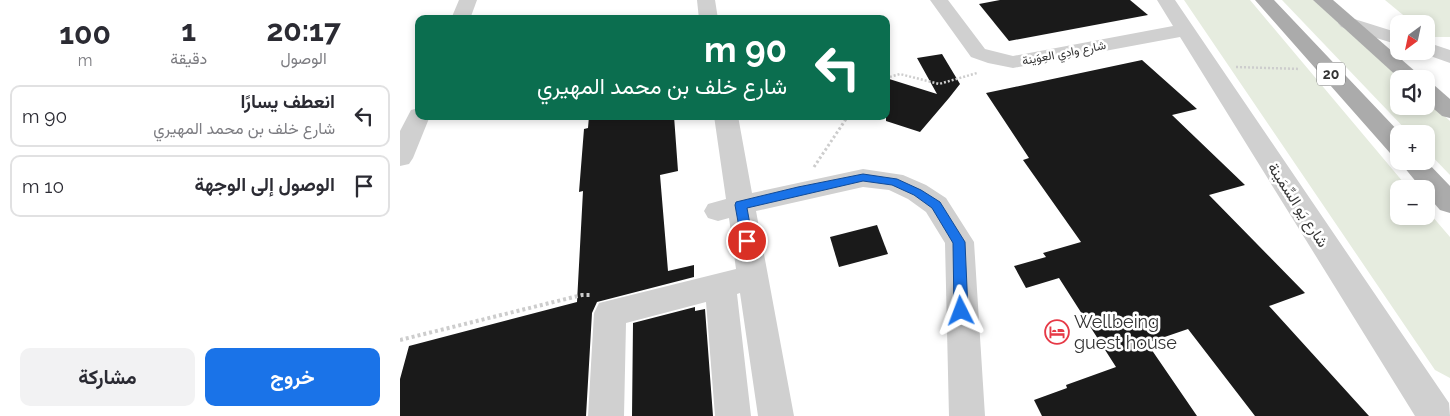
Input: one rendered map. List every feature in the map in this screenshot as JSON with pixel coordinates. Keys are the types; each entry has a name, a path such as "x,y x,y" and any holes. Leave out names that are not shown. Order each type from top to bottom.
{"main road":[{"name":"20","path":"1264,0 1390,137"},
{"path":"1322,0 1403,70"},
{"path":"1435,98 1450,111"},
{"path":"1420,170 1450,203"}],"street":[{"path":"462,15 468,0"},
{"path":"706,0 708,15"},
{"name":"شارع وادِي العِوَينة","path":"939,0 978,53 995,59 1014,62 1185,30"},
{"name":"شارع يَو السِّمَينة","path":"1166,0 1439,412"},
{"path":"1348,23 1390,36"},
{"path":"1435,51 1450,57"},
{"path":"400,158 417,120"},
{"path":"726,120 729,208 753,277 776,416"},
{"path":"729,208 798,191 863,178 894,181 918,192 936,205 959,242 968,416"},
{"path":"606,416 610,313 753,277"},
{"path":"720,285 733,416"}],"path":[{"path":"890,75 906,73 939,84 1014,62"},
{"path":"1208,66 1328,70"},
{"path":"798,191 845,120"},
{"path":"400,340 582,295 596,296 600,306 610,313"}],"shaded area":[{"path":"1184,0 1250,0 1390,166 1390,170 1393,170 1401,180 1390,180 1390,225 1435,225 1435,220 1450,237 1450,378 1435,370"},
{"path":"1282,0 1314,0 1393,70 1390,70 1390,113"},
{"path":"1385,0 1450,0 1450,37 1435,37 1435,15 1403,15"},
{"path":"1435,107 1450,121 1450,175 1435,159 1435,125 1401,125 1392,115 1435,115"}],"building":[{"path":"1000,0 1130,0 1148,15 1009,41 979,4"},
{"path":"942,54 960,84 920,132 886,121 890,120 890,79 937,94 917,58"},
{"path":"1142,60 1197,109 1172,115 1245,185 1209,195 1305,293 1269,306 1369,416 1255,416 1188,329 1147,343 1197,416 1042,416 1034,400 1067,388 1066,385 1116,367 1059,278 1026,288 1014,266 1046,257 1043,253 1081,242 1023,160 1029,158 986,93"},
{"path":"589,120 674,120 678,171 660,175 668,271 694,265 694,277 597,302 592,313 586,416 400,416 400,379 409,346 577,302 583,191 579,192 584,129 588,128"},
{"path":"877,225 888,254 839,267 830,237"},
{"path":"695,307 695,311 705,309 713,416 632,416 633,323"}],"place":[{"name":"Wellbeing guest house","path":"1057,332"}],"route":[{"path":"747,241 740,205 863,178 894,181 918,192 936,205 959,242 961,311"}]}
